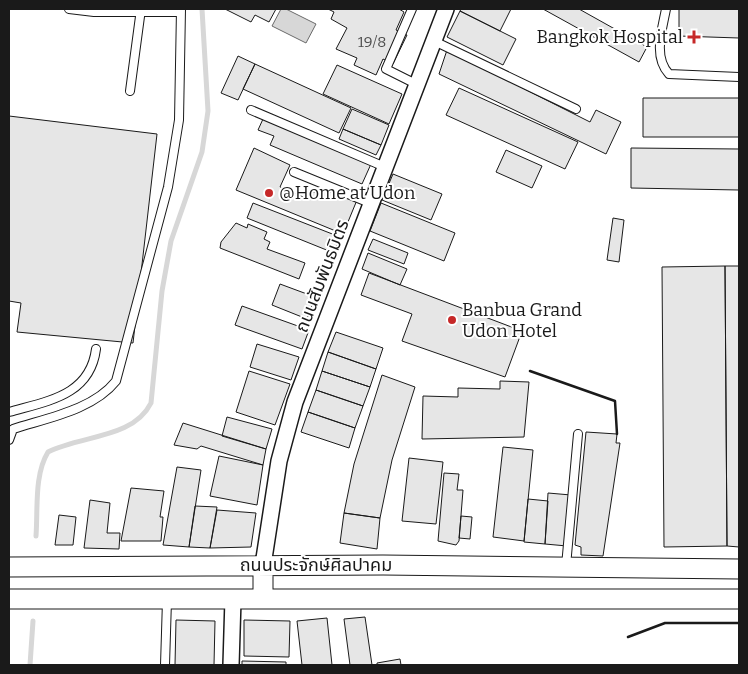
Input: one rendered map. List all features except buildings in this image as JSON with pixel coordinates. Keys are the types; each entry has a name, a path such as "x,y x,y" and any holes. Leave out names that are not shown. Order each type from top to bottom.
{"street":[{"name":"ถนนสัมพันธมิตร","path":"263,565 279,461 295,402 446,9"},
{"name":"ถนนประจักษ์ศิลปาคม","path":"9,568 263,565 624,566 739,569"},
{"path":"263,565 263,599"},
{"path":"565,598 566,566"},
{"path":"622,598 624,566"},
{"name":"ถนนประจักษ์ศิลปาคม","path":"9,599 739,599"},
{"path":"231,665 233,599"}],"lane":[{"path":"9,440 11,430 82,406 109,390 116,381 168,186 179,120 181,10 94,12 69,9"},
{"path":"412,9 386,69 416,84"},
{"path":"666,9 660,52 663,68 670,74 739,77"},
{"path":"130,91 141,11"},
{"path":"434,40 576,109"},
{"path":"251,110 385,167"},
{"path":"294,172 370,203"},
{"path":"9,412 58,398 82,382 90,373 96,349"},
{"path":"566,566 578,434"},
{"path":"165,665 167,599"}],"shaded area":[{"path":"281,9 286,9 316,24 306,43 272,26"}],"waterway":[{"path":"36,536 37,492 40,471 48,452 61,446 119,430 143,415 151,403 162,291 171,241 202,152 208,111 202,9"},
{"path":"30,665 33,621"}],"wall":[{"path":"530,371 615,401 617,434"},
{"path":"628,637 665,623 739,623"}],"place":[{"name":"Bangkok Hospital","path":"694,37"},
{"name":"@Home at Udon","path":"269,193"},
{"name":"Banbua Grand Udon Hotel","path":"452,320"}]}
